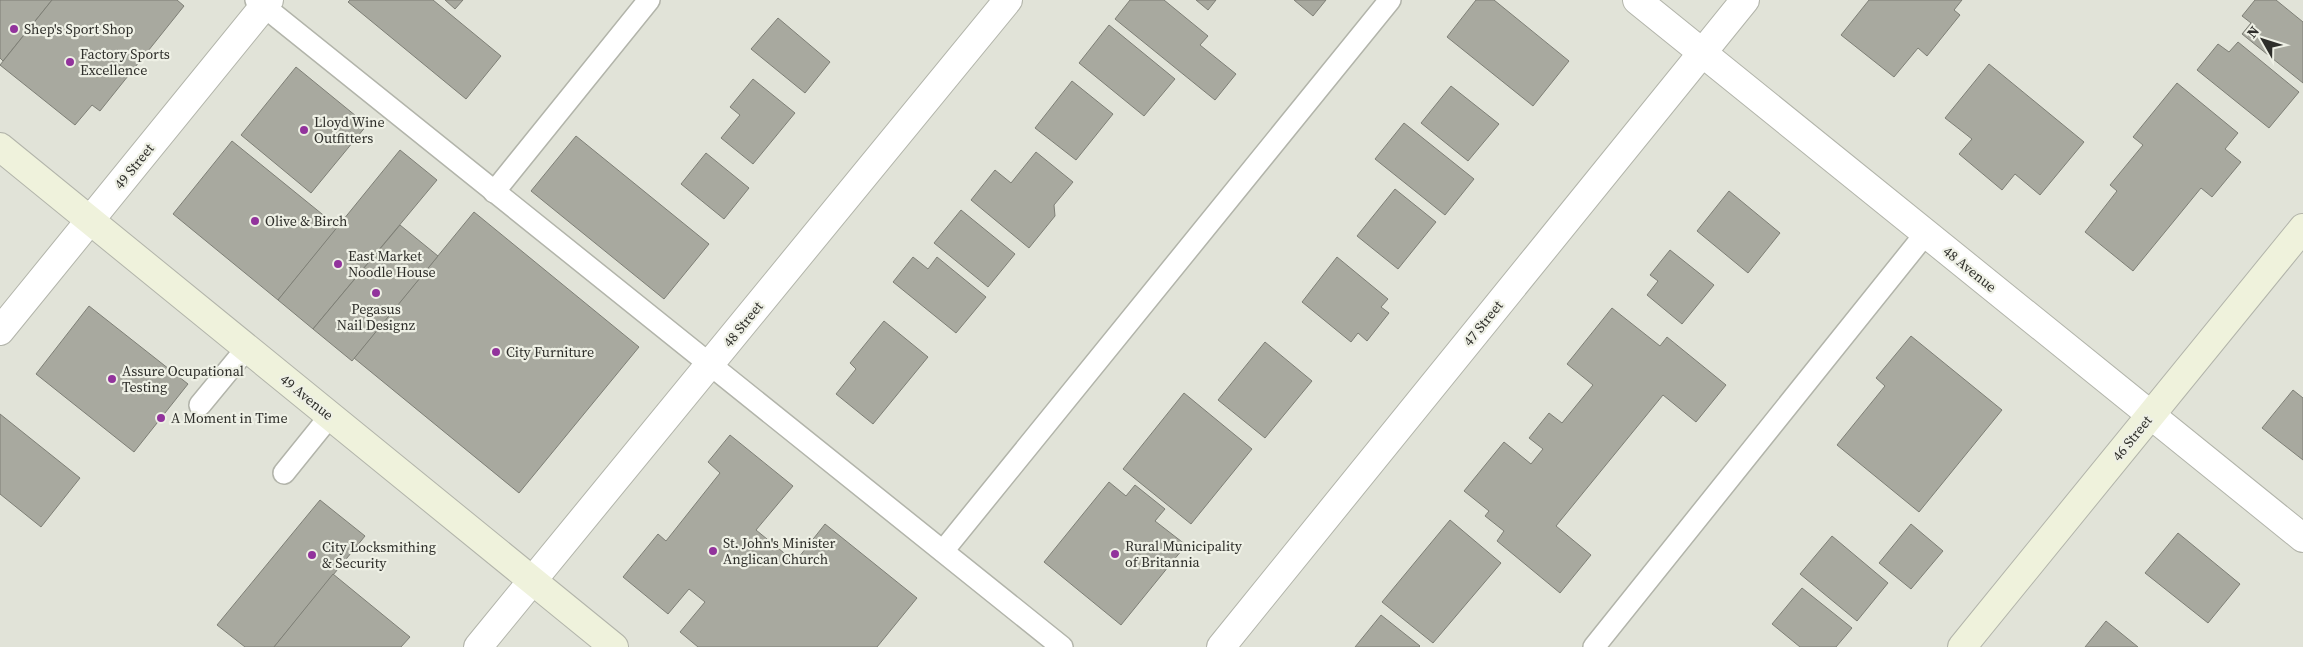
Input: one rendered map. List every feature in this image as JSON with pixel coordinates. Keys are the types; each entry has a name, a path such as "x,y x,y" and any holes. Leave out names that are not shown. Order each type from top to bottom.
{"street":[{"name":"48 Street","path":"478,647 1008,0"},
{"name":"48 Avenue","path":"1637,0 2303,538"},
{"name":"47 Street","path":"1221,647 1745,0"},
{"name":"49 Street","path":"0,331 263,2"},
{"name":"49 Avenue","path":"0,147 614,647"},
{"name":"46 Street","path":"1962,647 2303,228"}],"lane":[{"path":"494,192 650,0"},
{"path":"943,551 1390,0"},
{"path":"263,2 494,192 1062,647"},
{"path":"1594,647 1926,233"},
{"path":"200,405 247,348"},
{"path":"284,473 330,416"}],"building":[{"name":"Shep's Sport Shop","path":"0,0 52,0 3,61 0,58"},
{"name":"Factory Sports Excellence","path":"52,0 177,0 184,6 100,111 92,105 75,125 0,65"},
{"path":"350,0 433,0 501,56 466,99 348,2"},
{"path":"445,0 463,0 455,9"},
{"path":"1130,0 1164,0 1208,36 1200,45 1236,74 1215,100 1115,19"},
{"path":"1196,0 1216,0 1208,10"},
{"path":"1294,0 1326,0 1313,16"},
{"path":"1476,0 1494,0 1569,61 1533,106 1447,37"},
{"path":"1869,0 1962,0 1954,10 1960,15 1927,56 1918,48 1894,77 1841,35"},
{"path":"2255,0 2276,0 2303,22 2303,83 2242,34 2251,23 2242,16"},
{"path":"778,18 830,62 805,93 751,49"},
{"path":"1109,25 1175,79 1144,116 1079,63"},
{"path":"2238,42 2299,92 2269,128 2197,70 2218,44 2229,52"},
{"path":"1989,64 2084,142 2040,195 2015,174 2002,190 1959,154 1972,139 1945,118"},
{"name":"Lloyd Wine Outfitters","path":"296,67 367,125 311,193 241,135"},
{"path":"753,79 795,113 753,164 721,138 740,115 730,107"},
{"path":"1072,81 1113,114 1076,160 1035,128"},
{"path":"2177,83 2238,133 2225,149 2241,162 2212,197 2201,188 2133,271 2085,232 2117,191 2110,185 2143,145 2133,137"},
{"path":"1451,86 1499,124 1468,161 1421,123"},
{"path":"1404,123 1474,179 1445,215 1375,159"},
{"path":"576,136 709,244 664,299 531,191"},
{"name":"Olive & Birch","path":"232,141 338,227 278,300 173,214"},
{"name":"East Market Noodle House","path":"400,150 437,180 313,329 278,300"},
{"path":"1036,152 1073,182 1054,205 1055,216 1029,248 971,200 995,170 1011,183"},
{"path":"706,153 749,188 724,219 681,184"},
{"path":"1395,189 1436,222 1398,269 1357,236"},
{"path":"1729,191 1780,233 1748,273 1697,231"},
{"path":"961,210 1015,254 988,287 934,243"},
{"name":"City Furniture","path":"474,212 639,347 519,493 354,358"},
{"name":"Pegasus Nail Designz","path":"400,225 438,256 352,361 313,329"},
{"path":"1670,250 1714,285 1682,324 1647,295 1658,281 1650,275"},
{"path":"913,257 928,269 937,257 986,297 956,333 893,282"},
{"path":"1337,257 1388,299 1381,307 1389,313 1367,341 1358,333 1351,342 1302,302"},
{"name":"Assure Ocupational Testing","path":"89,306 188,384 134,452 36,374"},
{"path":"1612,308 1660,346 1667,337 1726,385 1696,422 1663,395 1556,526 1591,555 1560,593 1497,541 1504,531 1485,516 1489,511 1464,491 1504,442 1531,464 1543,449 1529,438 1549,413 1562,423 1593,385 1567,364"},
{"path":"884,321 928,357 873,424 836,394 856,369 850,363"},
{"path":"1911,336 2002,410 1919,512 1837,445 1885,386 1876,378"},
{"path":"1265,342 1312,381 1265,438 1218,400"},
{"path":"2293,390 2303,398 2303,460 2262,428"},
{"path":"1184,393 1252,449 1191,524 1123,469"},
{"path":"0,414 80,478 41,527 0,494"},
{"name":"St. John's Minister Anglican Church","path":"730,435 793,486 756,530 795,562 825,524 917,598 877,647 698,647 680,632 705,602 689,589 668,614 623,577 658,534 666,541 720,473 708,462"},
{"name":"Rural Municipality of Britannia","path":"1109,482 1126,496 1135,485 1165,509 1155,521 1186,545 1121,625 1044,562"},
{"name":"City Locksmithing & Security","path":"320,500 365,536 274,647 245,647 217,625"},
{"path":"1450,520 1501,563 1433,643 1382,602"},
{"path":"1911,524 1943,551 1911,589 1879,563"},
{"path":"2178,533 2240,584 2208,623 2145,573"},
{"path":"1832,536 1888,583 1857,621 1800,574"},
{"path":"333,574 410,637 401,647 274,647"},
{"path":"1802,588 1852,628 1836,647 1800,647 1772,624"},
{"path":"1381,615 1420,646 1355,647"},
{"path":"2106,621 2138,647 2085,647"}],"place":[{"name":"Shep's Sport Shop","path":"14,29"},
{"name":"Factory Sports Excellence","path":"70,62"},
{"name":"Lloyd Wine Outfitters","path":"304,130"},
{"name":"Olive & Birch","path":"255,221"},
{"name":"East Market Noodle House","path":"338,264"},
{"name":"Pegasus Nail Designz","path":"376,293"},
{"name":"City Furniture","path":"496,352"},
{"name":"Assure Ocupational Testing","path":"112,379"},
{"name":"A Moment in Time","path":"161,418"},
{"name":"St. John's Minister Anglican Church","path":"713,551"},
{"name":"Rural Municipality of Britannia","path":"1115,554"},
{"name":"City Locksmithing & Security","path":"312,555"}]}
